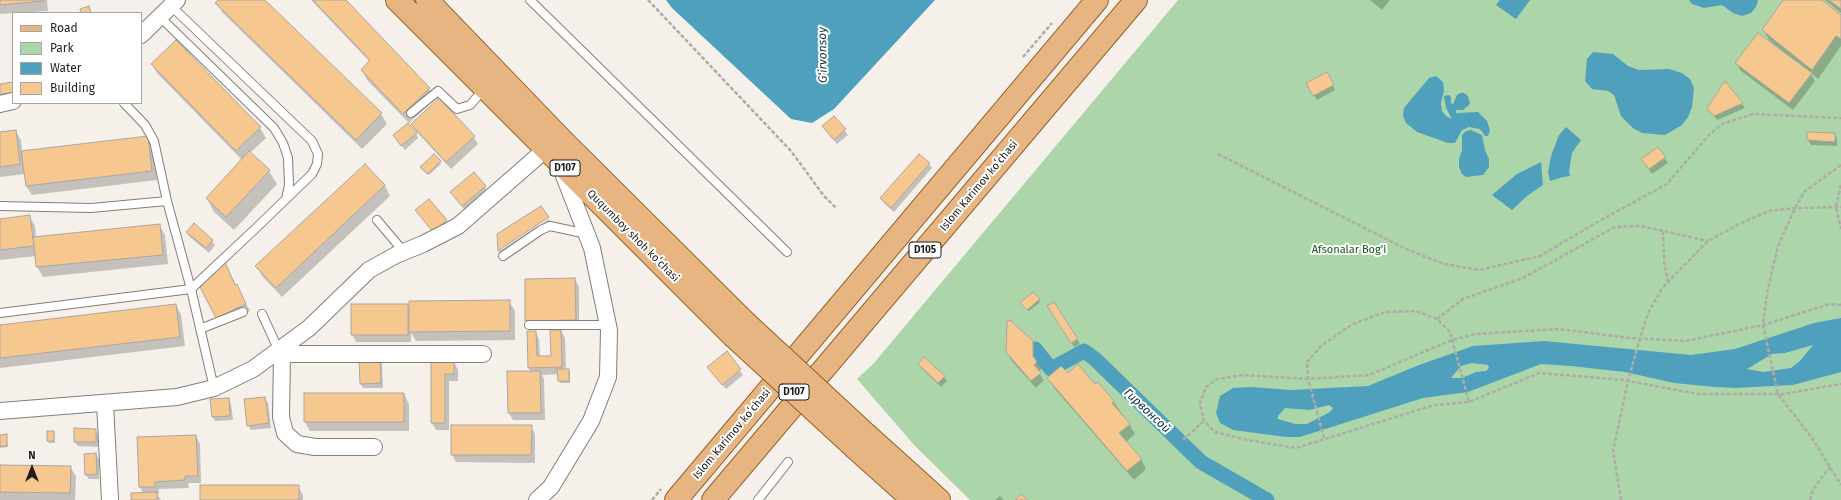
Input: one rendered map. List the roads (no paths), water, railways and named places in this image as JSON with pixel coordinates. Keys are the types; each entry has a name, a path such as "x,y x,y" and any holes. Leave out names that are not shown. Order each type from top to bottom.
{"main road":[{"name":"Ququmboy shoh koʻchasi","path":"397,0 552,156 739,329"},
{"name":"Ququmboy shoh koʻchasi","path":"428,0 563,141 739,329"},
{"name":"Islom Karimov koʻchasi","path":"676,500 1097,0"},
{"name":"Islom Karimov koʻchasi","path":"713,500 1136,0"},
{"name":"D107","path":"739,329 861,442 913,500"},
{"name":"D107","path":"861,442 939,500"}],"street":[{"path":"142,35 169,6"},
{"path":"0,104 12,101"},
{"path":"0,411 177,397 214,388 253,369 278,353 310,328 369,270 396,255 423,244 458,226 552,156 592,248 608,325 608,377 590,421 551,487 537,500"},
{"path":"278,353 483,354"},
{"path":"278,353 281,417 286,433 297,444 315,446 374,447"},
{"path":"105,403 110,500"}],"lane":[{"path":"530,0 787,252"},
{"path":"169,6 274,128 283,143 288,158 289,185 286,200"},
{"path":"0,313 191,289 312,174 317,164 318,154 312,141 169,6"},
{"path":"411,113 438,91 457,109 470,104 485,88"},
{"path":"125,104 146,125 154,141 167,201 191,289 214,388"},
{"path":"0,206 91,208 167,201"},
{"path":"377,220 404,252"},
{"path":"503,256 541,230 550,226 587,234"},
{"path":"200,329 243,312"},
{"path":"262,314 278,353"},
{"path":"529,325 608,325"},
{"path":"758,500 788,462"}],"water":[{"name":"G‘irvonsoy","path":"666,0 935,0 834,109 812,123 791,119 672,8"},
{"path":"1500,0 1530,0 1516,19 1496,5"},
{"path":"1689,0 1758,0 1756,7 1751,13 1742,16 1733,13 1722,5 1704,8 1692,4"},
{"path":"1593,52 1613,54 1628,66 1639,70 1669,69 1682,73 1690,79 1694,88 1692,107 1688,117 1682,125 1665,135 1642,133 1633,128 1621,116 1614,95 1608,91 1592,89 1585,81 1587,59"},
{"path":"1436,76 1443,82 1444,91 1441,102 1442,111 1446,116 1452,119 1446,108 1444,96 1449,95 1451,97 1451,103 1453,104 1457,95 1464,93 1468,96 1470,104 1463,110 1456,110 1456,113 1478,112 1487,121 1490,130 1488,136 1485,136 1480,129 1469,127 1462,130 1455,143 1448,143 1417,132 1406,123 1403,116 1404,108 1429,78"},
{"path":"1566,127 1581,140 1572,153 1569,171 1570,176 1550,181 1548,172 1551,156 1559,135"},
{"path":"1471,130 1482,135 1485,150 1489,159 1489,167 1483,175 1466,177 1462,174 1459,167 1459,159 1462,150 1462,135 1466,131"},
{"path":"1541,162 1543,185 1527,196 1512,210 1492,195 1517,174"},
{"path":"1841,318 1841,372 1793,385 1735,388 1715,387 1674,383 1625,372 1541,364 1468,392 1423,398 1300,437 1286,437 1233,430 1220,423 1216,413 1220,396 1233,388 1251,387 1291,390 1368,386 1419,365 1473,346 1544,341 1691,355 1735,349 1814,323","holes":["1813,345 1800,361 1791,368 1763,372 1747,369 1772,354 1785,353","1472,363 1488,365 1489,368 1486,371 1476,372 1462,378 1451,378 1461,366","1329,405 1333,408 1330,412 1307,424 1295,424 1278,419 1278,416 1285,408 1309,410"]}],"waterway":[{"name":"Гирвонсой","path":"1035,349 1051,369 1084,351 1095,359 1201,462 1267,500"}],"park label":[{"name":"Afsonalar Bog'i","path":"1349,250"}]}
